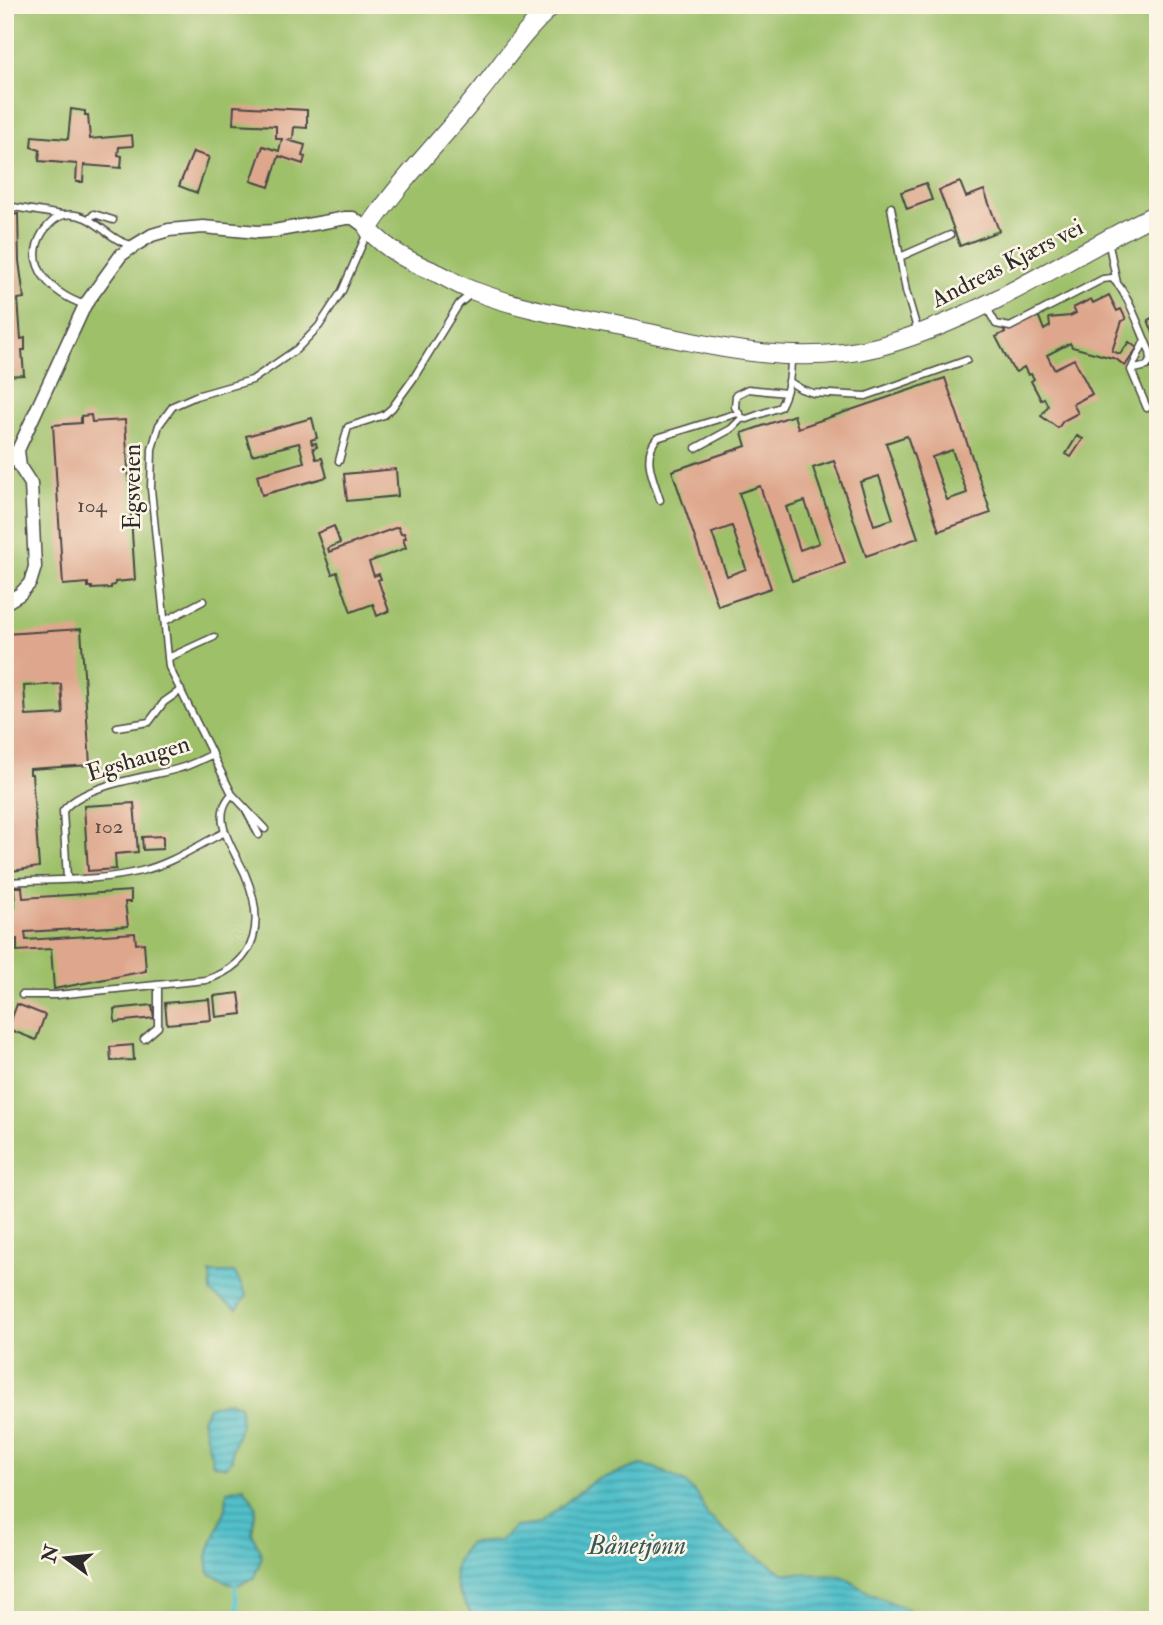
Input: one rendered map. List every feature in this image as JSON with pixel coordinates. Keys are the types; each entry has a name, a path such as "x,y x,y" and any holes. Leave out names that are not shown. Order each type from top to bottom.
{"street":[{"name":"Egsveien","path":"368,229 382,208 473,101 508,54 553,5"},
{"name":"Andreas Kjærs vei","path":"368,229 393,253 474,292 536,310 713,346 791,355 856,351 918,334 986,306 1108,238 1158,214"},
{"path":"5,467 18,450 85,305 121,255 134,246 152,235 188,228 258,232 353,218 368,229"},
{"path":"5,603 20,594 30,583 35,567 31,484 20,467 18,450"}],"lane":[{"path":"13,207 89,219 122,244 134,246"},
{"path":"891,207 905,291 918,334"},
{"path":"89,219 94,214 113,220"},
{"path":"64,215 47,226 41,237 35,261 41,273 53,286 65,296 85,305"},
{"name":"Egsveien","path":"245,808 232,794 169,667 152,489 152,449 159,425 173,407 196,396 252,380 297,349 319,326 342,291 368,229"},
{"path":"900,257 950,234"},
{"path":"1108,238 1117,283 1151,359 1147,366 1131,370"},
{"path":"986,306 996,324 1010,327 1103,279 1112,278 1117,283"},
{"path":"339,461 348,427 383,415 392,408 459,304 474,292"},
{"path":"1144,340 1131,370 1147,408"},
{"path":"660,500 649,462 653,443 660,436 740,415 754,418 775,411 780,407 790,382 791,355"},
{"path":"790,382 801,390 813,393 866,396 967,360"},
{"path":"740,415 734,401 736,395 743,390 751,388 786,393"},
{"path":"696,448 731,429 740,415"},
{"path":"165,621 203,601"},
{"path":"168,658 214,637"},
{"path":"117,727 149,722 164,702 181,690"},
{"name":"Egshaugen","path":"67,879 63,811 69,802 101,788 180,768 213,754"},
{"path":"22,995 56,995 206,980 222,975 237,964 249,948 255,928 256,910 253,894 223,823 223,805 232,794"},
{"path":"245,808 265,829"},
{"path":"245,808 259,835"},
{"path":"5,881 88,878 141,871 164,863 225,832"},
{"path":"144,1039 158,1027 158,985"}],"green space":[{"path":"5,5 1158,5 1158,1620 5,1620"}],"water":[{"path":"210,1273 235,1273 247,1296 237,1309 211,1293"},
{"path":"230,1401 240,1406 241,1424 232,1450 232,1460 226,1467 213,1464 202,1419 208,1407"},
{"name":"Bånetjønn","path":"641,1465 655,1468 684,1482 699,1497 707,1515 749,1551 783,1573 842,1576 873,1595 909,1610 917,1620 475,1620 455,1581 456,1562 470,1543 499,1541 515,1527 539,1524 593,1481"},
{"path":"244,1487 256,1506 252,1533 262,1556 254,1578 235,1586 209,1573 207,1556 226,1508 227,1491"}],"building":[{"path":"234,106 307,110 307,128 294,127 293,139 287,140 305,145 303,164 279,156 269,187 251,181 263,146 279,151 282,139 276,139 276,126 233,124"},
{"path":"71,109 85,111 85,115 88,115 90,139 132,135 133,146 119,147 118,155 122,156 121,168 84,165 83,182 76,182 77,164 39,161 40,150 31,147 32,136 68,139"},
{"path":"5,138 8,138 9,163 13,163 13,174 10,174 12,215 18,214 19,261 24,298 18,299 21,339 25,338 25,350 22,350 24,375 5,376"},
{"path":"193,152 209,157 197,193 179,186"},
{"path":"960,182 966,197 984,190 999,231 960,246 939,190"},
{"path":"926,183 932,200 907,209 901,192"},
{"path":"1109,295 1117,311 1121,309 1126,319 1122,321 1112,351 1120,354 1129,342 1137,348 1125,366 1116,359 1072,347 1070,343 1047,355 1054,369 1074,359 1092,394 1073,404 1078,413 1063,421 1058,428 1041,416 1048,406 1044,398 1041,400 1031,381 1034,379 1031,374 1028,375 1024,367 1016,372 1012,368 996,337 1037,312 1044,330 1050,326 1049,318 1070,316 1076,313 1073,308 1091,299 1093,303"},
{"path":"1158,311 1158,346 1148,320 1156,316 1154,313"},
{"path":"945,378 991,513 939,531 907,436 886,443 918,538 866,556 834,461 813,468 845,563 792,581 760,486 739,493 771,588 718,606 672,471 746,446 742,433 794,415 798,428","holes":["952,450 967,493 947,500 932,457","879,476 893,519 874,525 860,482","805,501 819,543 800,550 786,507","732,526 746,569 727,576 712,533"]},
{"path":"91,415 92,422 125,420 135,580 115,582 111,588 92,589 88,587 88,583 63,585 53,425 81,423 81,416"},
{"path":"312,418 317,438 311,440 317,447 313,448 316,459 322,458 327,477 262,495 257,475 304,462 299,443 252,455 246,436"},
{"path":"1077,436 1083,439 1071,457 1066,454"},
{"path":"396,469 398,496 347,501 344,474"},
{"path":"334,526 340,543 328,548 329,552 398,527 401,534 404,533 406,548 369,562 374,576 379,574 381,579 378,580 389,611 377,616 373,604 351,612 337,572 332,574 317,533"},
{"path":"81,629 90,765 30,769 39,867 5,872 5,634","holes":["61,684 63,714 26,716 24,686"]},
{"path":"134,803 138,852 115,854 116,869 88,871 84,806"},
{"path":"163,836 163,849 143,850 142,837"},
{"path":"14,887 22,887 23,898 131,891 131,902 125,902 128,926 25,932 26,940 135,933 136,944 144,943 146,971 54,989 51,949 17,951 17,939 5,940 5,909 15,908"},
{"path":"239,993 242,1014 216,1017 214,996"},
{"path":"209,999 211,1020 167,1024 165,1003"},
{"path":"17,1004 45,1015 36,1040 8,1029"},
{"path":"152,1005 154,1018 115,1022 114,1009"},
{"path":"133,1045 134,1060 111,1061 110,1047"}],"waterway":[{"path":"235,1586 239,1620"}]}
